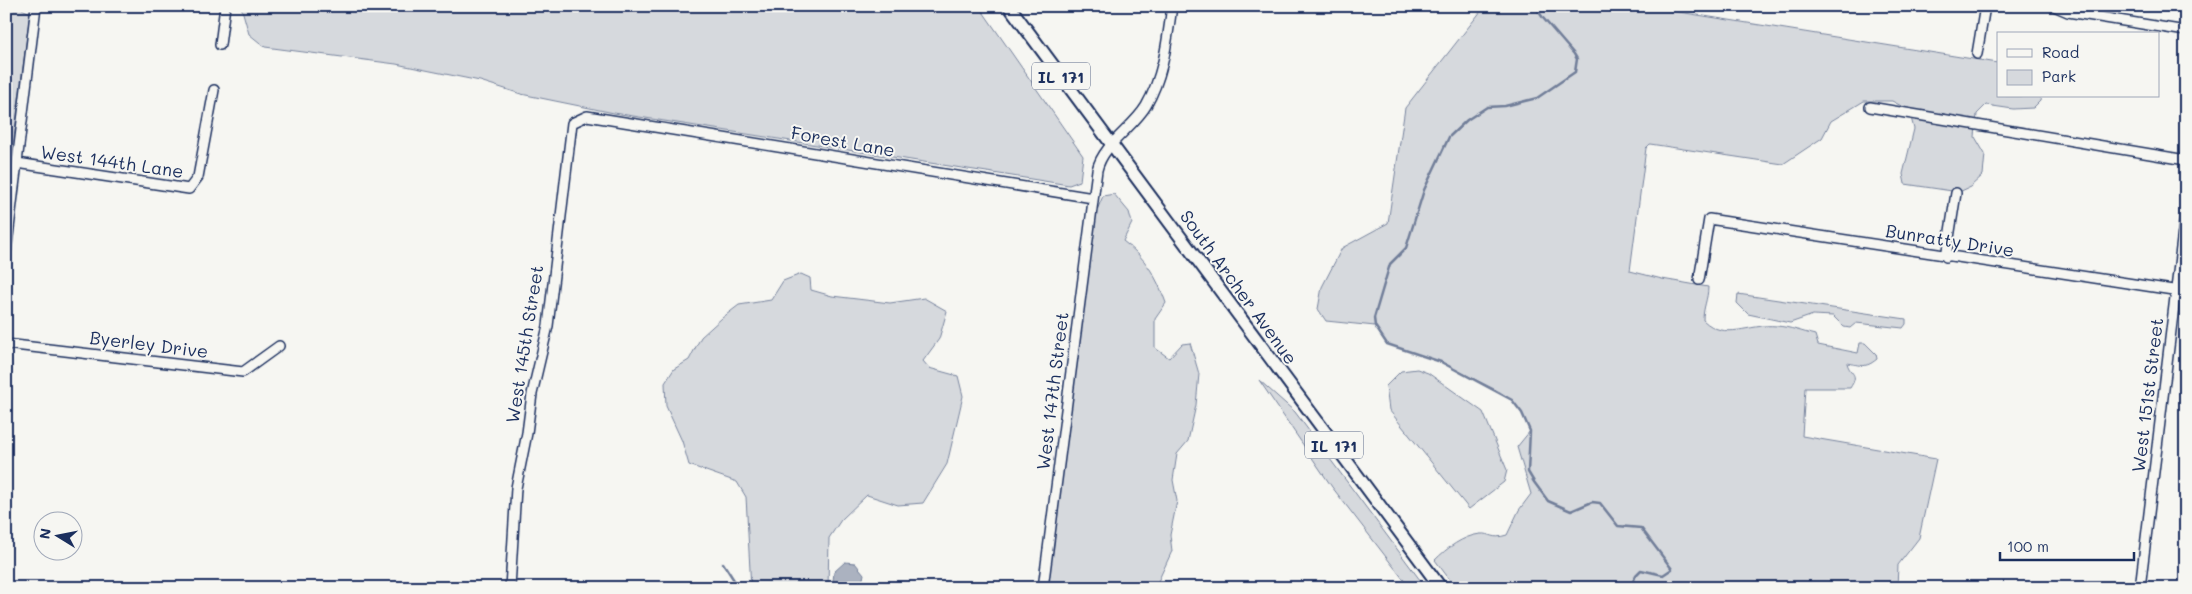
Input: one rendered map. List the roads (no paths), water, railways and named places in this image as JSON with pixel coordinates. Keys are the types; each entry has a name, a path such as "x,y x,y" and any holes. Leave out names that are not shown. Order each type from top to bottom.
{"main road":[{"name":"South Archer Avenue","path":"1009,6 1440,588"}],"street":[{"path":"6,253 36,6"},
{"path":"220,45 225,6"},
{"name":"West 147th Street","path":"1043,588 1099,163 1112,145 1146,107 1159,78 1172,6"},
{"path":"1977,54 1985,6"},
{"path":"2054,6 2068,12 2186,32"},
{"name":"West 144th Lane","path":"17,163 189,189 198,177 214,90"},
{"path":"1870,107 2186,160"},
{"name":"Forest Lane","path":"587,116 1093,198"},
{"name":"West 145th Street","path":"510,588 516,488 527,433 532,394 548,326 572,123 587,116"},
{"path":"1946,257 1956,194"},
{"name":"West 151st Street","path":"2140,588 2181,291 2186,206"},
{"name":"Bunratty Drive","path":"1700,280 1709,219 1946,257 2181,291"},
{"name":"Byerley Drive","path":"6,344 243,372 279,346"}],"waterway":[{"path":"1535,6 1574,54 1577,59 1575,72 1537,98 1505,106 1487,107 1467,120 1449,137 1424,190 1406,248 1390,264 1374,318 1375,326 1387,344 1441,362 1512,400 1522,413 1530,431 1528,472 1548,501 1571,511 1592,502 1600,503 1618,526 1641,528 1672,569 1663,575 1641,570 1636,575 1630,588"},
{"path":"6,519 8,525 6,544"},
{"path":"723,563 739,588"},
{"path":"1589,588 1593,585 1601,588"}]}
